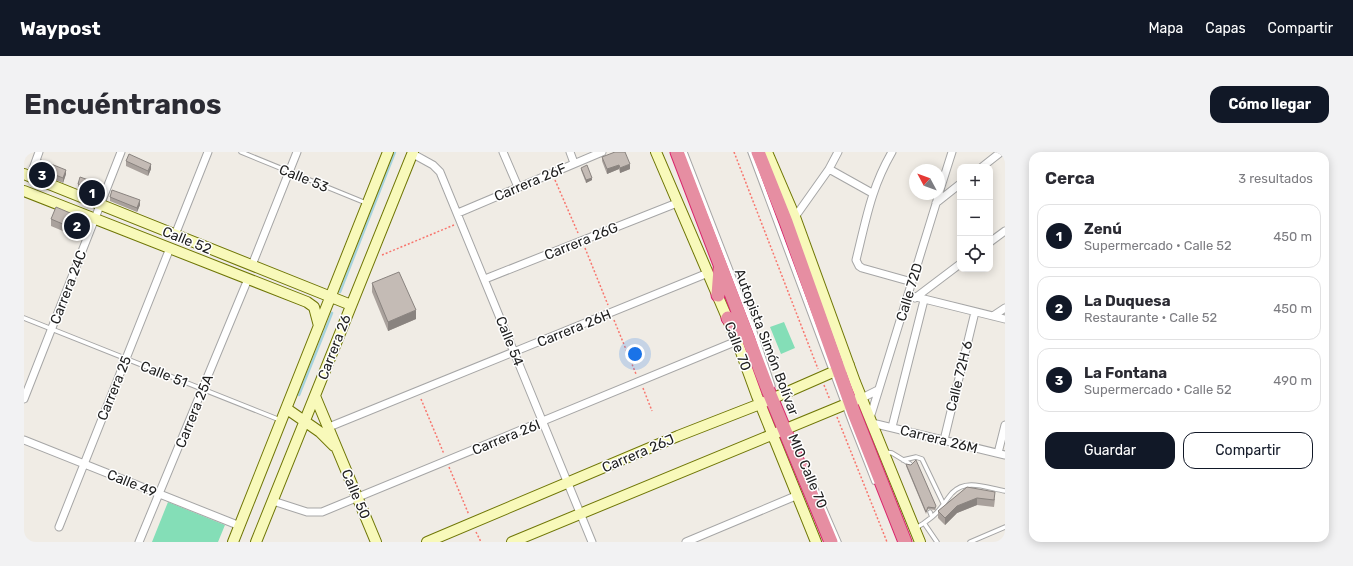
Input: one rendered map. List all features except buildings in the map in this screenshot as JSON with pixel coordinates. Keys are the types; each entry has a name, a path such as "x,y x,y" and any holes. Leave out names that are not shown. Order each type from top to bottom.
{"highway":[{"name":"Autopista Simón Bolívar","path":"677,152 720,265 743,339 785,429 831,542"},
{"path":"758,152 786,222 905,542"},
{"path":"718,296 720,265"},
{"path":"728,318 743,339"}],"street":[{"path":"27,176 39,152"},
{"name":"Carrera 24C","path":"24,399 121,152"},
{"path":"175,235 208,152"},
{"path":"252,265 297,152"},
{"name":"Carrera 26","path":"233,542 388,152"},
{"path":"503,152 518,187"},
{"path":"570,152 574,163"},
{"name":"Carrera 26F","path":"458,213 602,152"},
{"name":"Calle 70","path":"656,152 728,318"},
{"path":"767,152 795,217 840,370"},
{"path":"795,217 829,170 838,152"},
{"path":"892,152 881,170 872,193 856,260 858,266 912,282"},
{"name":"Calle 72D","path":"945,174 952,152"},
{"path":"986,164 1001,152"},
{"name":"Carrera 26","path":"256,542 413,153"},
{"name":"Calle 54","path":"413,153 437,167 458,213 592,542"},
{"path":"829,170 872,193"},
{"name":"Calle 52","path":"27,176 351,305"},
{"path":"936,203 957,186"},
{"name":"Calle 52","path":"25,193 307,302 314,307 319,326"},
{"name":"Calle 72D","path":"871,420 877,400 878,390 937,200"},
{"name":"Carrera 26G","path":"485,279 677,202"},
{"path":"993,240 1005,231"},
{"name":"Carrera 25","path":"59,527 170,248"},
{"path":"915,298 957,266"},
{"name":"Carrera 26H","path":"329,427 708,273"},
{"name":"Carrera 25A","path":"139,542 248,279"},
{"path":"908,295 915,298 1005,319"},
{"path":"892,427 924,300"},
{"path":"993,316 1005,308"},
{"name":"Calle 72H 6","path":"944,440 975,312"},
{"name":"Carrera 26I","path":"273,502 307,512 317,513 543,422 743,339"},
{"name":"Carrera 26J","path":"427,542 678,436 772,401 840,370"},
{"path":"512,542 878,390"},
{"name":"Calle 50","path":"315,396 329,427 335,447 358,497 376,542"},
{"path":"852,402 871,420 920,542"},
{"name":"Calle 50","path":"287,409 306,421 335,447"},
{"name":"Carrera 26M","path":"871,420 892,427 1001,454"},
{"path":"1001,454 1005,425"},
{"path":"785,429 798,495 816,542"},
{"name":"Calle 49","path":"24,440 240,526"},
{"path":"686,542 798,495"}],"lane":[{"name":"Calle 53","path":"241,152 368,204"},
{"path":"685,152 756,335 772,401"},
{"path":"750,152 840,370"},
{"name":"Calle 51","path":"24,318 282,421"},
{"path":"852,402 875,485"},
{"path":"884,452 892,453 910,464"},
{"path":"903,460 916,457 922,459 944,505"},
{"name":"MIO Calle 70","path":"805,462 839,542"},
{"path":"915,529 932,517 944,505 952,492 964,484 1005,491"},
{"path":"930,512 932,517"},
{"path":"924,523 937,542"},
{"path":"970,542 1005,527"}],"path":[{"path":"734,152 887,542"},
{"path":"552,173 582,240 652,411"},
{"path":"369,261 461,222"},
{"path":"472,523 481,542"}],"green space":[{"path":"784,322 795,348 781,354 770,327"},
{"path":"168,502 225,525 218,542 152,542"}],"waterway":[{"path":"340,292 395,152"},
{"path":"299,395 332,313"}],"place":[{"name":"La Fontana","path":"42,175"},
{"name":"Zenú","path":"92,193"},
{"name":"La Duquesa","path":"77,226"}]}
